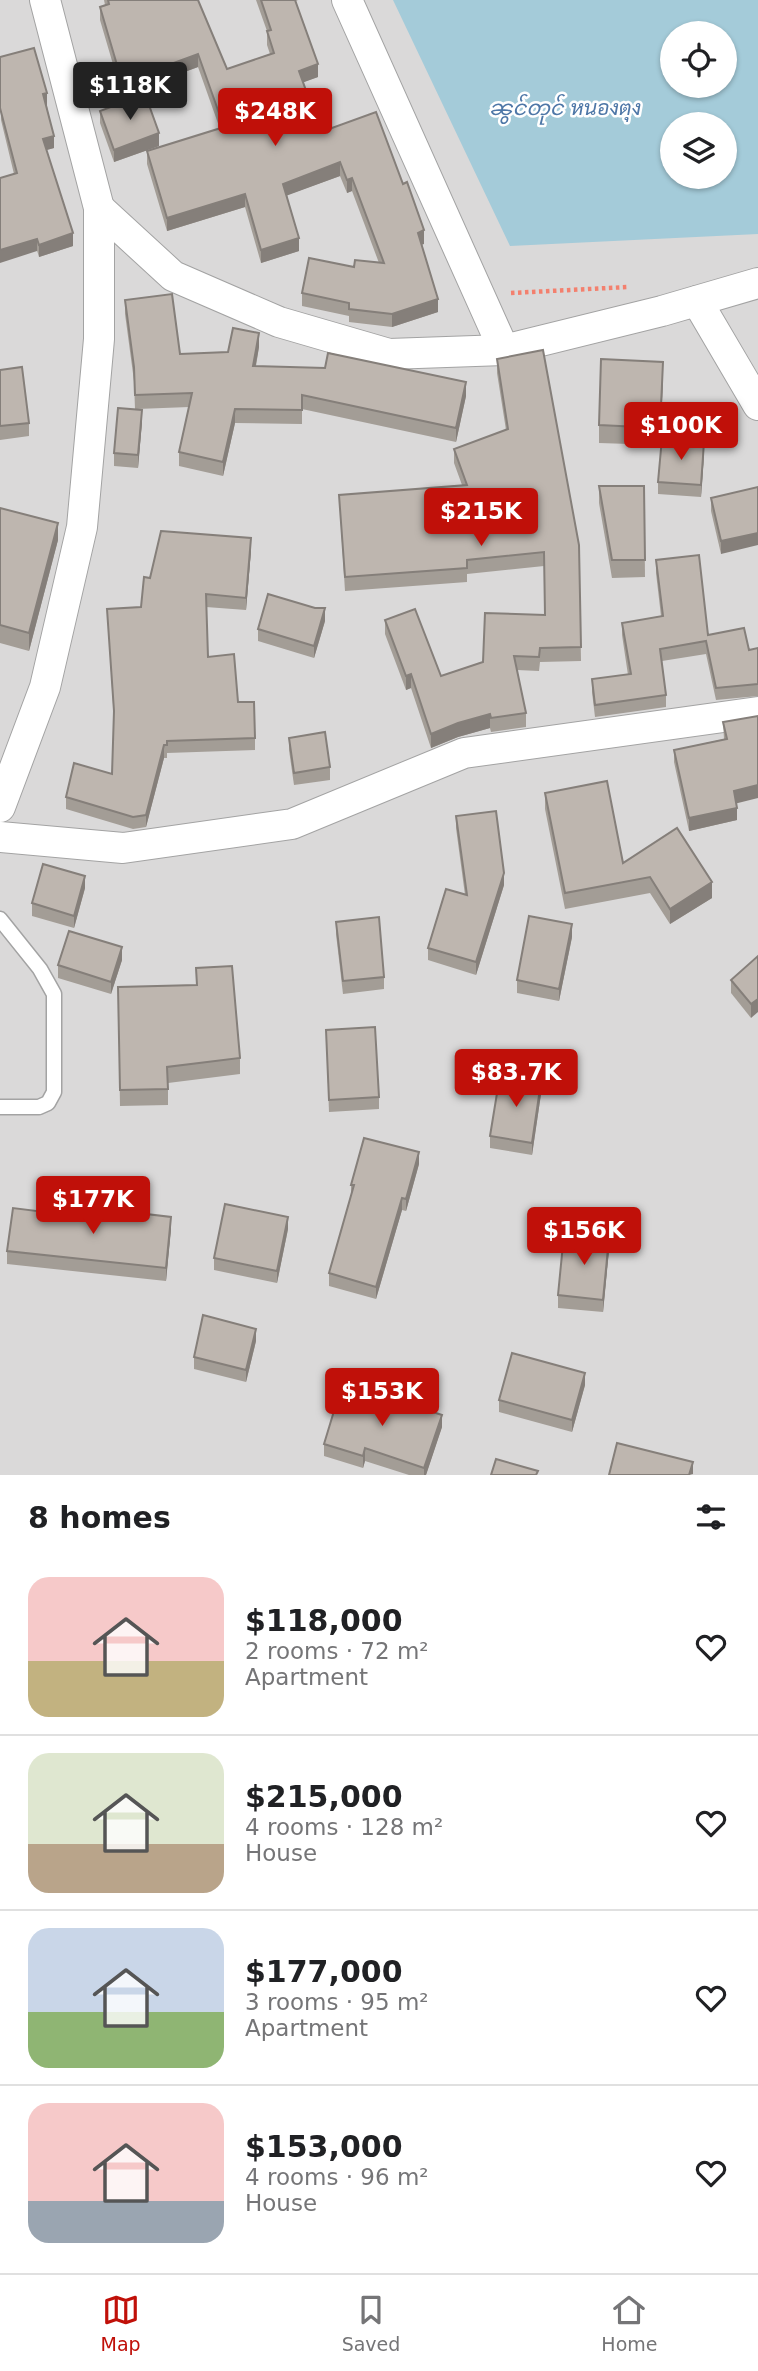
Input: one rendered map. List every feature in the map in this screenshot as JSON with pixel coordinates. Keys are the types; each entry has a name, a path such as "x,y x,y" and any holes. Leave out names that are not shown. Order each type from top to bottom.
{"street":[{"path":"0,807 45,687 82,527 99,340 99,208 45,0"},
{"path":"347,0 504,350"},
{"path":"99,208 173,276 279,322 389,354 504,350 758,283"},
{"path":"697,301 758,405"},
{"path":"0,836 123,848 292,824 464,754 758,712"}],"lane":[{"path":"0,919 40,969 54,994 54,1092 48,1103 39,1107 0,1107"}],"path":[{"path":"477,294 638,286"}],"shaded area":[{"path":"0,0 758,0 758,1475 0,1475"}],"water":[{"name":"ၼွင်တုင် หนองตุง","path":"393,0 758,0 758,234 510,246"}],"building":[{"path":"108,0 198,0 227,69 274,53 267,31 271,30 261,0 295,0 318,64 299,71 321,132 376,112 403,184 407,182 424,230 418,233 438,299 392,314 349,309 349,303 302,293 309,258 354,267 355,260 384,263 352,178 347,180 340,162 283,184 299,238 261,250 245,194 167,218 147,151 224,127 198,54 122,82 100,7 109,4"},
{"path":"34,48 47,93 43,94 54,136 43,139 73,233 39,245 37,239 0,250 0,178 17,173 0,108 0,57"},
{"path":"145,94 159,133 114,150 100,111"},
{"path":"172,294 180,354 228,352 233,328 259,333 253,366 325,368 328,353 466,382 456,428 302,395 302,410 235,409 223,462 179,452 192,393 135,395 125,300"},
{"path":"543,350 579,545 581,647 540,648 539,657 514,656 526,713 491,718 490,714 431,734 411,674 406,676 385,620 415,609 441,676 483,662 485,613 545,615 544,552 467,560 467,568 345,577 339,495 467,485 454,449 508,429 497,359"},
{"path":"601,359 663,362 660,428 599,425"},
{"path":"22,367 29,423 0,426 0,370"},
{"path":"118,408 142,410 138,455 114,453"},
{"path":"662,438 704,442 701,485 658,482"},
{"path":"599,486 644,486 645,560 612,560"},
{"path":"758,487 758,533 721,541 711,498"},
{"path":"0,508 58,523 29,633 0,625"},
{"path":"161,531 251,538 246,598 206,594 208,657 234,654 238,702 254,702 255,738 167,741 146,815 133,817 66,797 74,763 112,774 114,711 107,609 141,607 144,577 150,578"},
{"path":"699,555 708,635 744,628 749,650 758,648 758,684 716,688 706,641 660,649 666,695 595,705 592,679 631,674 622,623 663,616 656,560"},
{"path":"268,594 315,608 325,608 314,646 258,629"},
{"path":"758,716 758,785 734,791 737,808 689,818 674,750 727,739 723,722"},
{"path":"325,732 330,767 294,773 289,738"},
{"path":"607,781 623,863 677,828 712,882 670,909 650,877 565,893 545,793"},
{"path":"496,811 504,873 476,962 428,948 446,889 467,895 456,816"},
{"path":"43,864 85,876 74,916 32,903"},
{"path":"529,916 572,924 559,989 517,980"},
{"path":"379,917 384,977 343,981 336,922"},
{"path":"69,931 122,947 111,982 58,965"},
{"path":"758,956 758,999 751,1004 731,980"},
{"path":"232,966 240,1058 167,1067 168,1089 120,1090 118,987 197,985 196,968"},
{"path":"375,1027 379,1097 329,1100 326,1030"},
{"path":"500,1075 541,1082 532,1143 490,1136"},
{"path":"364,1138 419,1152 406,1199 402,1198 376,1287 329,1273 354,1185 351,1185"},
{"path":"225,1204 288,1217 277,1271 214,1258"},
{"path":"70,1205 171,1217 166,1268 7,1251 13,1208 68,1215"},
{"path":"564,1234 609,1238 603,1300 558,1295"},
{"path":"203,1315 256,1329 246,1370 194,1357"},
{"path":"512,1353 585,1373 572,1420 499,1400"},
{"path":"341,1388 407,1409 408,1404 442,1415 424,1468 365,1448 363,1456 324,1444"},
{"path":"617,1443 693,1462 689,1475 609,1475"},
{"path":"496,1459 538,1471 536,1475 491,1475"}]}
